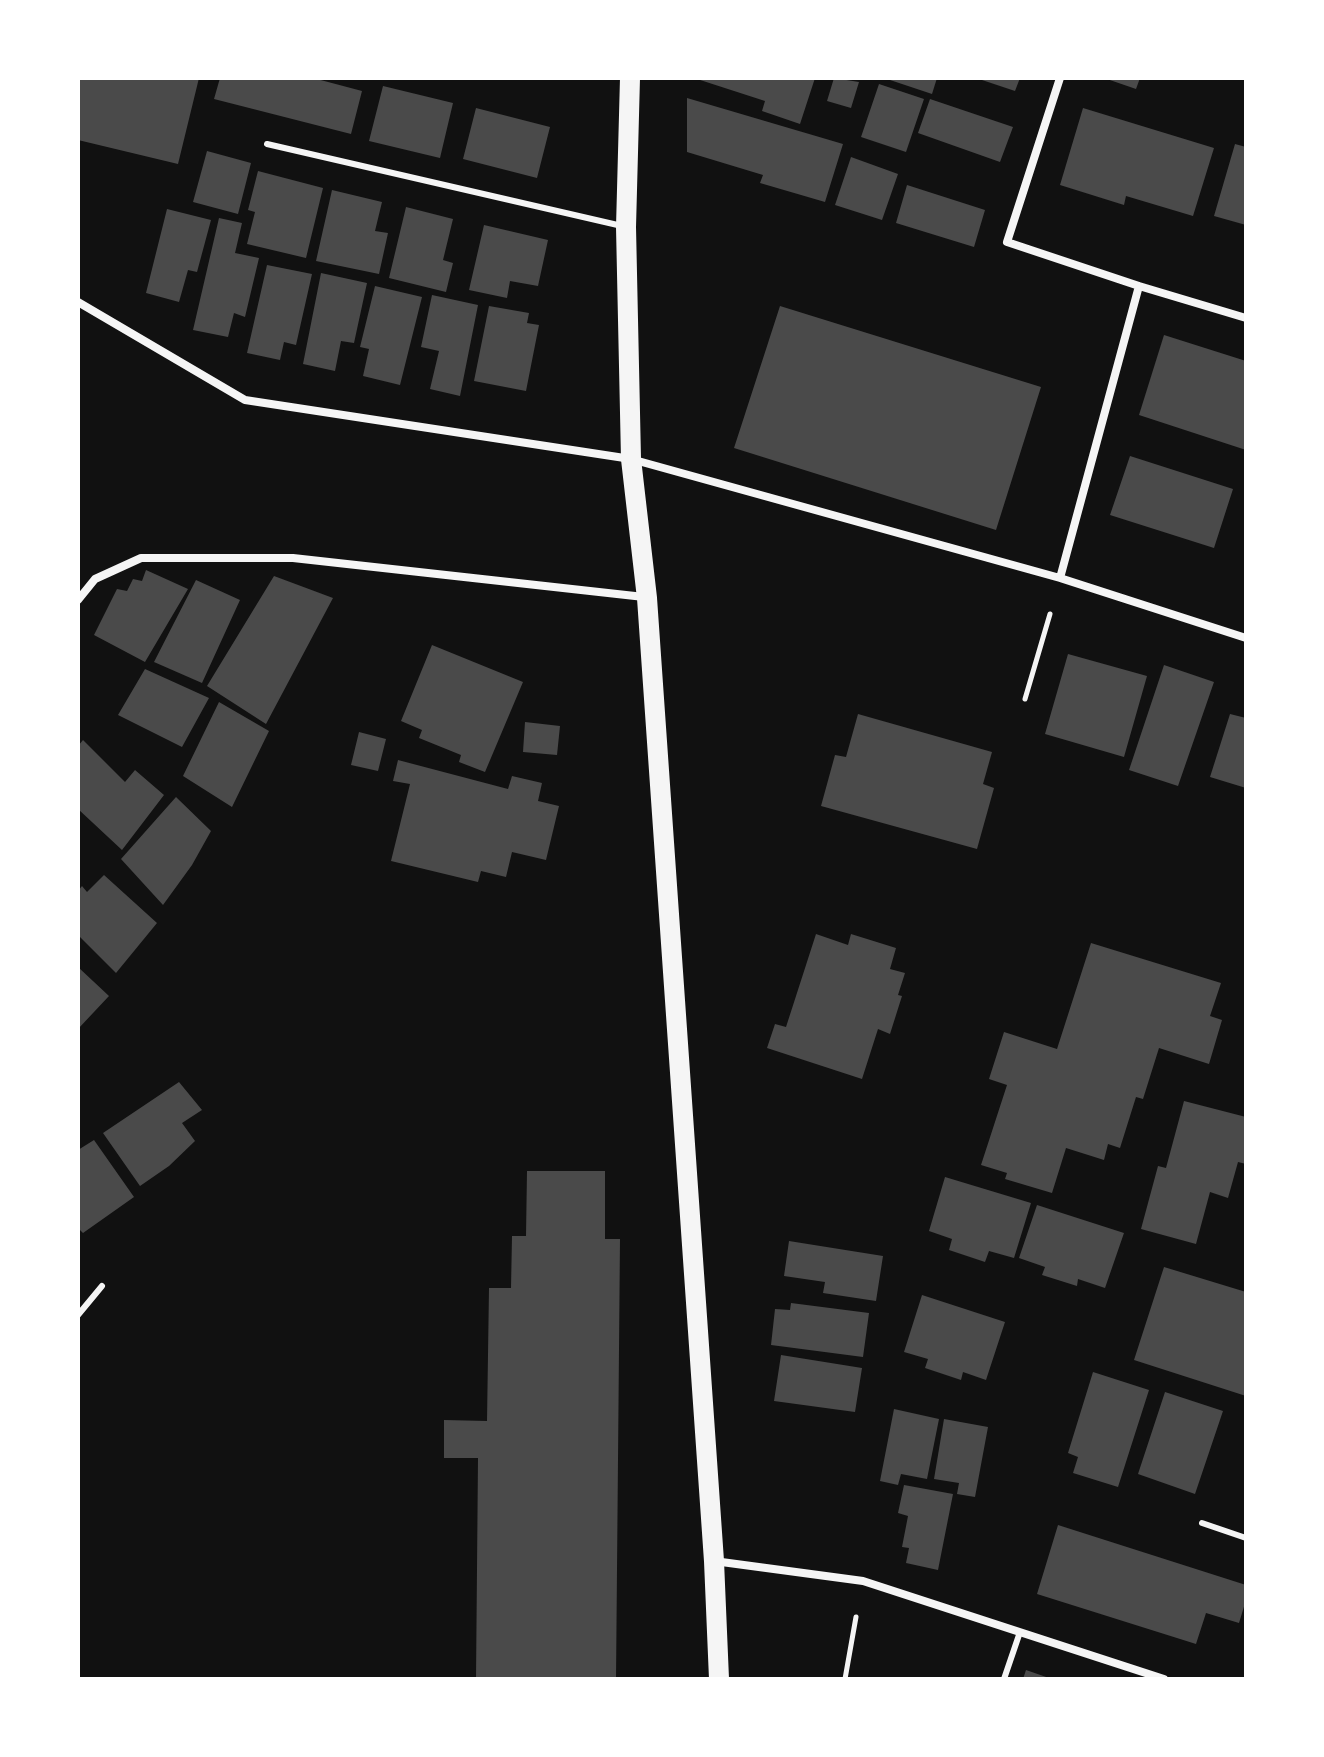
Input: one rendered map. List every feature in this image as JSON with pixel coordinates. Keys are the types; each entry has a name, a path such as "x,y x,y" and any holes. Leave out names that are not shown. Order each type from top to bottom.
{"main road":[{"path":"630,78 626,227 631,459 647,598 714,1561 719,1679"}],"street":[{"path":"1060,78 1007,242 1246,318"},
{"path":"1060,578 1139,286"},
{"path":"78,302 245,400 631,459 1060,578 1246,638"},
{"path":"78,600 95,579 141,558 293,558 647,598"},
{"path":"714,1561 863,1581 1164,1679"}],"lane":[{"path":"267,144 626,227"},
{"path":"78,1315 102,1286"},
{"path":"1202,1523 1246,1538"},
{"path":"1004,1679 1020,1632"}],"path":[{"path":"1025,699 1060,578"},
{"path":"845,1679 863,1581"}],"building":[{"path":"78,78 199,78 178,164 78,140"},
{"path":"220,78 313,78 362,91 351,134 214,99"},
{"path":"815,78 800,124 762,111 765,101 697,79"},
{"path":"834,78 859,82 851,108 827,101"},
{"path":"884,78 937,78 932,94"},
{"path":"976,78 1020,78 1015,91"},
{"path":"1104,78 1140,78 1136,89"},
{"path":"879,84 924,99 906,152 861,137"},
{"path":"383,86 453,103 440,158 369,141"},
{"path":"687,98 843,144 825,202 760,183 763,175 687,152"},
{"path":"930,99 1013,127 1000,162 918,133"},
{"path":"476,108 550,127 537,178 463,159"},
{"path":"1083,108 1214,148 1193,216 1126,196 1124,205 1060,185"},
{"path":"1235,144 1246,147 1246,225 1214,216"},
{"path":"207,151 251,163 238,214 193,202"},
{"path":"851,157 898,174 882,220 835,205"},
{"path":"258,171 323,188 306,258 247,244 255,212 248,210"},
{"path":"907,185 985,210 974,247 896,223"},
{"path":"332,190 382,202 375,231 388,233 379,274 316,261"},
{"path":"406,207 453,219 443,260 453,263 446,292 389,278"},
{"path":"167,209 211,220 197,272 188,270 179,302 146,293"},
{"path":"219,218 242,223 235,253 259,258 245,317 234,313 228,337 193,330"},
{"path":"484,225 548,240 538,286 510,281 507,298 469,290"},
{"path":"267,265 312,274 296,345 284,342 280,360 247,353"},
{"path":"321,273 367,283 354,343 341,341 335,371 303,364"},
{"path":"375,286 422,297 400,385 363,376 369,349 360,347"},
{"path":"432,295 478,305 460,396 430,389 439,351 421,347"},
{"path":"489,306 529,313 527,323 539,325 526,391 474,381"},
{"path":"780,306 1041,387 996,530 734,448"},
{"path":"1164,335 1246,361 1246,450 1139,415"},
{"path":"1130,456 1233,489 1214,548 1110,515"},
{"path":"146,570 188,589 145,662 94,635 117,589 127,591 133,579 142,581"},
{"path":"274,576 333,598 266,724 207,686"},
{"path":"196,580 240,600 202,683 154,662"},
{"path":"432,645 523,682 485,772 459,762 461,755 419,738 422,730 401,721"},
{"path":"1068,654 1147,676 1124,757 1045,734"},
{"path":"1164,665 1214,682 1178,786 1129,770"},
{"path":"145,669 209,698 182,747 118,715"},
{"path":"219,702 269,731 232,807 183,776"},
{"path":"858,714 992,752 983,784 994,788 977,849 821,806 835,755 846,757"},
{"path":"1230,714 1246,718 1246,788 1210,777"},
{"path":"525,722 560,726 557,755 523,752"},
{"path":"359,732 386,739 378,771 351,765"},
{"path":"83,740 125,782 135,770 164,795 122,850 78,809 78,746"},
{"path":"398,760 508,789 512,776 542,783 538,801 559,806 546,860 512,852 506,877 481,871 478,882 391,861 410,784 393,781"},
{"path":"176,797 211,831 192,865 163,905 121,859"},
{"path":"104,875 157,923 116,973 78,935 78,891 82,886 87,892"},
{"path":"816,934 848,945 851,934 896,948 890,969 905,973 898,995 902,996 890,1034 878,1029 862,1079 767,1048 775,1024 786,1027"},
{"path":"1091,943 1221,983 1210,1016 1222,1020 1209,1064 1159,1048 1143,1099 1136,1097 1120,1148 1108,1144 1104,1160 1066,1148 1052,1193 1005,1179 1007,1173 981,1165 1007,1085 989,1079 1004,1032 1057,1049"},
{"path":"78,967 109,996 78,1029"},
{"path":"179,1082 202,1110 182,1123 195,1141 169,1166 140,1186 103,1133"},
{"path":"1184,1101 1246,1117 1246,1164 1238,1162 1228,1198 1210,1192 1196,1244 1141,1229 1158,1166 1166,1168"},
{"path":"94,1140 134,1197 83,1233 78,1228 78,1150"},
{"path":"527,1171 605,1171 605,1239 620,1239 616,1679 476,1679 478,1458 444,1458 444,1420 487,1421 489,1288 511,1288 512,1236 526,1236"},
{"path":"945,1177 1031,1203 1014,1258 989,1251 985,1262 949,1250 952,1239 929,1231"},
{"path":"1037,1205 1124,1233 1105,1288 1078,1279 1077,1286 1042,1275 1045,1267 1019,1258"},
{"path":"789,1241 883,1256 876,1301 823,1293 825,1282 784,1276"},
{"path":"1164,1267 1246,1292 1246,1396 1134,1360"},
{"path":"922,1295 1005,1322 986,1380 963,1372 961,1380 925,1368 928,1359 904,1352"},
{"path":"791,1303 869,1313 863,1357 771,1345 775,1309 790,1310"},
{"path":"781,1355 862,1368 855,1412 774,1401"},
{"path":"1093,1372 1149,1390 1118,1487 1073,1473 1078,1457 1068,1453"},
{"path":"1165,1392 1223,1411 1195,1494 1138,1474"},
{"path":"894,1409 939,1419 927,1479 901,1474 898,1485 880,1481"},
{"path":"944,1419 988,1427 975,1497 957,1494 959,1483 934,1479"},
{"path":"904,1485 953,1494 938,1570 906,1563 909,1548 902,1547 908,1516 898,1513"},
{"path":"1058,1525 1246,1585 1246,1600 1239,1623 1206,1613 1196,1644 1037,1594"},
{"path":"1026,1670 1052,1679 1023,1679"}]}
